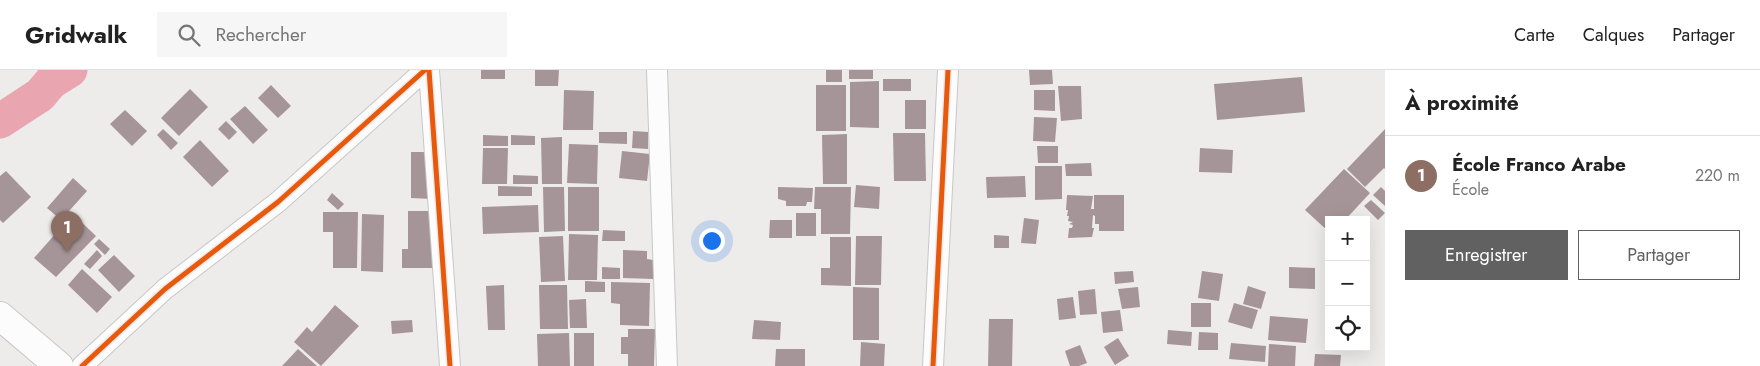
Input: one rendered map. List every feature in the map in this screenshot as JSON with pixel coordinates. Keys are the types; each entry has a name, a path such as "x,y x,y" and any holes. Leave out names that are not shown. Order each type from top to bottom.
{"street":[{"path":"82,366 165,289 278,202 425,70"},
{"path":"429,70 450,366"},
{"path":"657,70 667,366"},
{"path":"933,366 948,70"},
{"path":"0,316 59,366"}],"building":[{"path":"481,70 505,70 505,79 481,79"},
{"path":"535,70 559,70 558,86 535,86"},
{"path":"826,70 842,70 842,82 826,82"},
{"path":"849,70 873,70 873,79 849,79"},
{"path":"1029,70 1052,70 1053,84 1030,85"},
{"path":"1302,77 1305,112 1217,120 1214,84"},
{"path":"883,79 911,79 911,91 883,91"},
{"path":"879,81 879,128 850,127 850,82"},
{"path":"271,85 291,106 278,118 258,98"},
{"path":"816,85 846,85 846,131 816,131"},
{"path":"1058,86 1081,86 1082,119 1061,121"},
{"path":"190,89 208,107 179,136 161,118"},
{"path":"564,90 594,91 593,130 563,130"},
{"path":"1034,90 1055,90 1055,111 1034,110"},
{"path":"905,100 926,100 926,129 905,129"},
{"path":"245,106 268,130 253,144 230,119"},
{"path":"125,110 147,131 132,146 110,124"},
{"path":"1034,117 1057,118 1055,142 1033,141"},
{"path":"226,121 237,132 229,140 218,129"},
{"path":"163,129 178,143 171,150 157,135"},
{"path":"1385,129 1385,169 1365,187 1347,169"},
{"path":"633,131 648,132 648,149 632,148"},
{"path":"599,132 627,132 627,144 599,143"},
{"path":"893,133 925,133 926,181 894,181"},
{"path":"847,134 847,184 823,184 822,135"},
{"path":"483,135 508,136 508,146 483,146"},
{"path":"511,135 535,136 535,145 511,145"},
{"path":"562,137 562,184 542,184 541,138"},
{"path":"200,140 229,171 212,187 183,157"},
{"path":"569,144 598,145 597,184 567,183"},
{"path":"1037,146 1058,146 1058,163 1038,163"},
{"path":"483,148 508,148 507,184 482,184"},
{"path":"1200,148 1233,150 1232,173 1199,172"},
{"path":"622,151 650,154 647,181 619,178"},
{"path":"411,152 432,152 431,199 411,198"},
{"path":"1091,163 1092,176 1066,176 1065,164"},
{"path":"1035,166 1062,166 1062,199 1035,200"},
{"path":"1344,169 1370,193 1349,216 1325,216 1325,228 1305,210"},
{"path":"6,171 31,197 3,223 0,220 0,176"},
{"path":"513,175 538,176 538,184 513,184"},
{"path":"1025,176 1026,197 987,198 986,177"},
{"path":"73,178 87,191 61,220 47,208"},
{"path":"856,185 880,187 879,209 854,207"},
{"path":"498,186 532,187 532,196 498,196"},
{"path":"543,187 564,187 565,231 544,232"},
{"path":"568,187 599,187 599,231 568,231"},
{"path":"778,187 813,188 812,202 807,202 806,206 786,206 786,201 778,199"},
{"path":"815,187 851,187 850,234 821,234 821,209 814,209"},
{"path":"1381,187 1385,191 1385,206 1373,195"},
{"path":"332,193 344,204 338,210 327,200"},
{"path":"1067,195 1093,196 1091,209 1094,209 1094,195 1124,195 1124,231 1099,231 1099,224 1095,224 1095,216 1093,215 1092,228 1094,228 1092,237 1068,238 1069,228 1072,228 1073,225 1069,224 1073,222 1068,221 1068,210 1066,210"},
{"path":"1371,200 1385,213 1378,220 1364,206"},
{"path":"538,205 539,232 483,234 482,207"},
{"path":"408,211 436,211 436,268 402,268 402,249 408,249"},
{"path":"323,212 358,212 357,268 333,268 333,232 323,232"},
{"path":"796,213 816,213 816,236 796,236"},
{"path":"73,214 96,236 56,277 34,258"},
{"path":"362,214 384,215 383,272 361,271"},
{"path":"1024,218 1039,220 1036,244 1021,243"},
{"path":"770,220 792,220 792,238 769,238"},
{"path":"603,230 625,231 625,241 602,241"},
{"path":"569,234 598,235 597,280 568,280"},
{"path":"994,235 1009,236 1009,248 994,248"},
{"path":"563,236 565,281 541,282 539,237"},
{"path":"856,236 882,236 881,285 855,285"},
{"path":"830,237 851,237 851,286 821,285 821,268 830,268"},
{"path":"99,239 110,249 105,255 94,244"},
{"path":"97,250 102,256 90,269 84,264"},
{"path":"623,250 647,251 647,259 653,260 653,279 623,278"},
{"path":"114,255 135,276 119,292 98,270"},
{"path":"602,267 620,268 620,279 602,279"},
{"path":"1289,267 1315,268 1315,289 1289,288"},
{"path":"82,269 112,297 97,313 68,285"},
{"path":"1133,271 1134,282 1115,284 1114,272"},
{"path":"1202,271 1223,274 1219,301 1198,298"},
{"path":"585,281 605,282 605,292 585,292"},
{"path":"611,282 650,283 649,326 620,325 620,304 611,303"},
{"path":"504,285 505,330 488,330 486,286"},
{"path":"539,285 567,285 568,329 540,329"},
{"path":"1248,286 1266,292 1261,309 1243,304"},
{"path":"853,287 879,288 879,340 853,340"},
{"path":"1138,287 1140,307 1122,309 1118,289"},
{"path":"1095,289 1097,314 1080,315 1078,291"},
{"path":"1073,297 1076,318 1059,320 1057,299"},
{"path":"586,299 587,328 570,328 569,300"},
{"path":"1191,303 1211,303 1211,327 1191,327"},
{"path":"1234,303 1258,310 1252,329 1228,322"},
{"path":"335,305 359,326 321,366 294,342 307,327 312,332"},
{"path":"1120,310 1123,331 1103,333 1101,312"},
{"path":"1270,316 1308,319 1306,343 1268,340"},
{"path":"989,319 1013,319 1012,366 988,366"},
{"path":"412,320 413,332 392,334 391,321"},
{"path":"754,320 781,322 780,340 752,339"},
{"path":"628,329 655,329 654,366 628,366 628,354 621,354 621,337 628,337"},
{"path":"1168,330 1192,332 1191,346 1167,344"},
{"path":"1199,332 1218,333 1218,350 1198,350"},
{"path":"569,333 570,366 538,366 537,334"},
{"path":"574,333 594,333 594,366 574,366"},
{"path":"1118,338 1129,356 1115,365 1104,347"},
{"path":"861,342 885,344 884,366 860,366"},
{"path":"1231,343 1266,346 1265,362 1229,359"},
{"path":"1269,344 1296,346 1295,366 1268,366"},
{"path":"1080,345 1087,363 1079,366 1070,366 1065,351"},
{"path":"298,349 317,366 282,366"},
{"path":"776,349 805,349 805,366 775,366"},
{"path":"1315,354 1341,355 1340,366 1314,366"}],"waterway":[{"path":"0,121 40,95 51,82 70,70"}],"cycle path":[{"path":"82,366 165,289 278,202 425,70"},
{"path":"429,70 450,366"},
{"path":"933,366 948,70"}],"place":[{"name":"École Franco Arabe","path":"67,252"}]}
